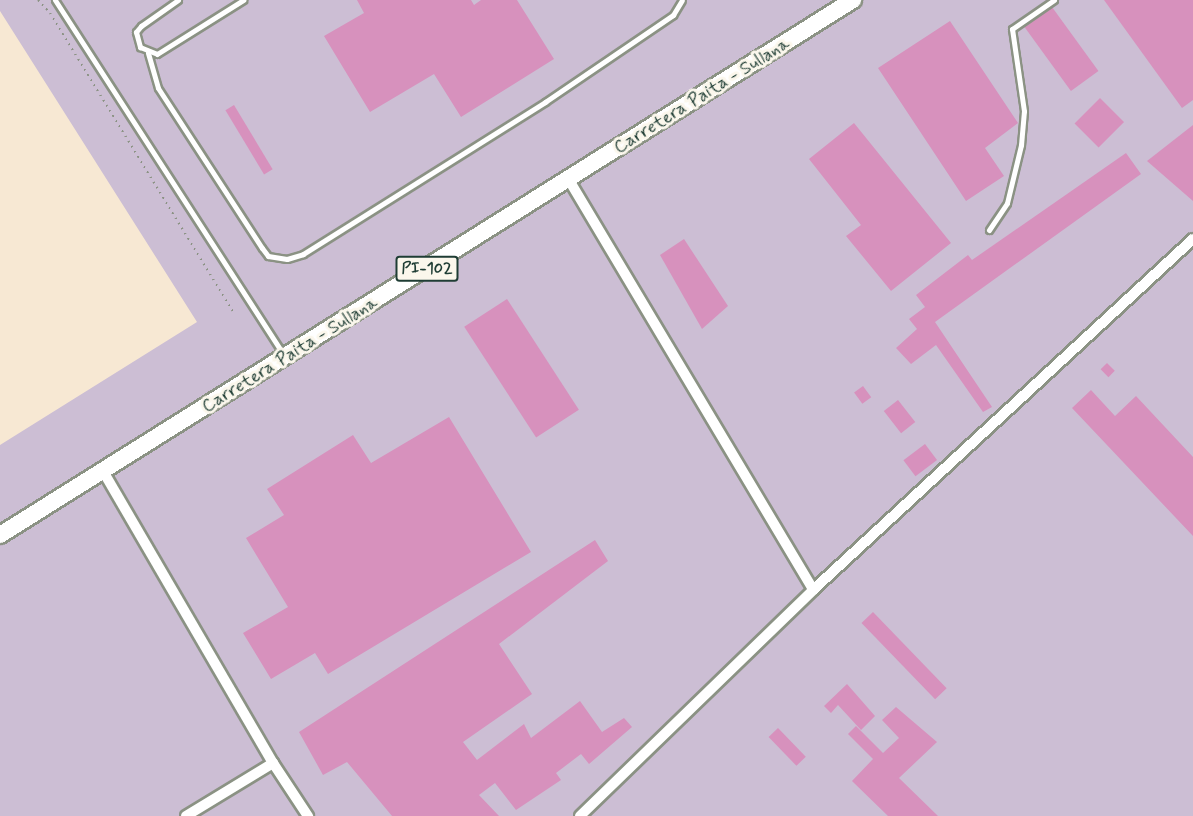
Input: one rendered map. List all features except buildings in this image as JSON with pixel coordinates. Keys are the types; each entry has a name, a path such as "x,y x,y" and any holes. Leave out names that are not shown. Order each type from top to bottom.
{"main road":[{"name":"Carretera Paita - Sullana","path":"0,535 853,0"}],"street":[{"path":"569,180 813,590"},
{"path":"580,816 813,590 1193,239"},
{"path":"103,471 273,763 308,816"},
{"path":"186,816 273,763"}],"lane":[{"path":"55,0 286,357"},
{"path":"178,0 153,15 136,32 141,48 148,53 157,54 243,0"},
{"path":"148,53 158,88 262,248 268,256 287,259 303,254 545,102 673,15 682,0"},
{"path":"989,230 1008,203 1021,146 1024,111 1012,29 1054,0"}],"path":[{"path":"38,0 50,13 233,312"}],"shaded area":[{"path":"0,0 1193,0 1193,816 0,816 0,445 197,322 0,11"}]}
